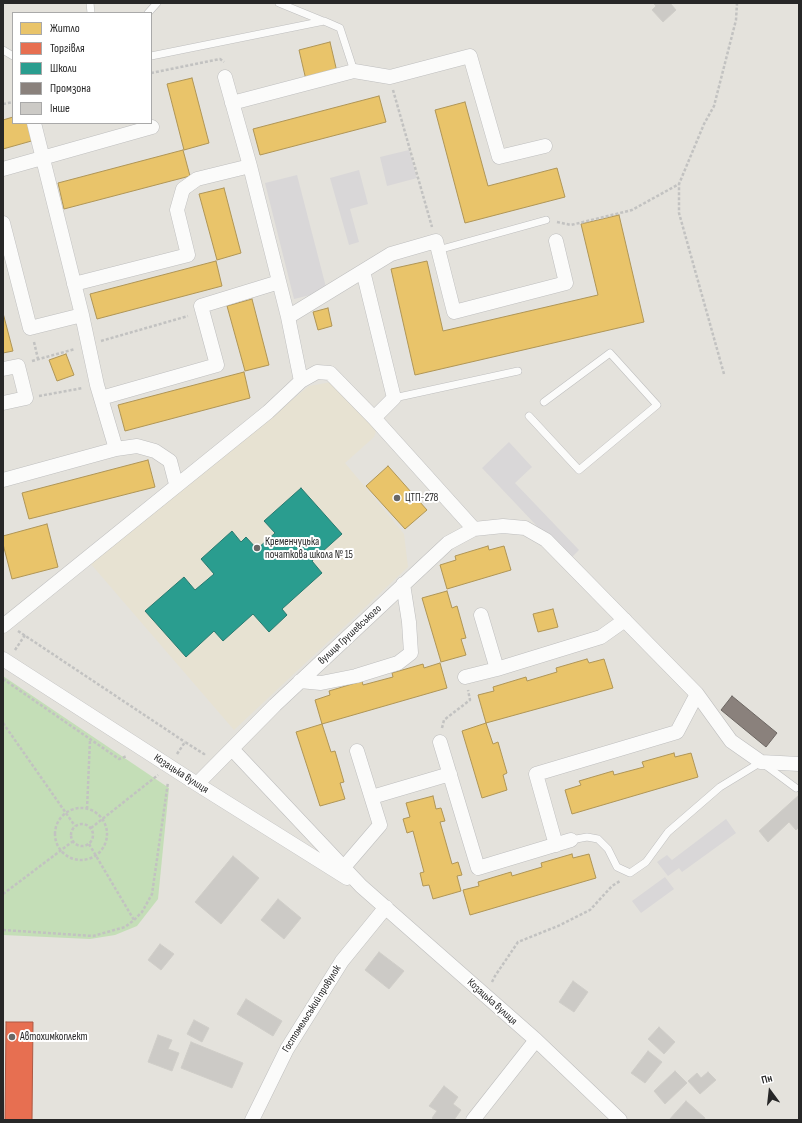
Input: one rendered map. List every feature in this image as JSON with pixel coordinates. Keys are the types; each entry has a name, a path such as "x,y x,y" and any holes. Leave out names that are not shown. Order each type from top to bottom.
{"street":[{"path":"232,103 354,71 390,78 470,56 499,157 545,146"},
{"path":"225,71 288,316 301,381"},
{"path":"34,124 82,315 99,392 116,450"},
{"path":"3,170 152,127"},
{"path":"74,284 188,255 177,210 183,189 197,179 250,166"},
{"path":"3,223 30,328 82,315"},
{"path":"288,316 391,254 437,246 454,312 566,283 556,241"},
{"path":"363,271 394,398 374,418"},
{"path":"99,392 217,365 201,306 279,282"},
{"path":"3,369 18,366 26,398 3,403"},
{"path":"5,624 176,484 268,412 301,381 317,372 330,373 374,418 474,529 503,526 526,528 546,540 697,694 731,741 761,762 799,764"},
{"path":"3,480 116,450 137,446 155,451 170,461 176,484"},
{"name":"вулиця Грушевського","path":"197,784 300,681 403,584 448,543 474,529"},
{"path":"300,681 320,684 356,676 398,663 411,653 410,622 403,584"},
{"path":"481,615 497,669"},
{"path":"465,678 601,637 625,620"},
{"name":"Козацька вулиця","path":"3,659 164,771 197,784 361,886"},
{"path":"556,845 536,774 677,732 697,694"},
{"path":"440,742 478,868 571,840"},
{"name":"Козацька вулиця","path":"232,748 361,886 536,1040 620,1120"},
{"path":"344,867 380,825 357,751"},
{"path":"372,797 450,774"},
{"name":"Гостомельський провулок","path":"252,1120 287,1049 342,961 386,907"},
{"path":"473,1120 536,1040"}],"lane":[{"path":"149,12 152,3"},
{"path":"149,12 157,3"},
{"path":"279,3 340,28 354,71"},
{"path":"152,56 324,21"},
{"path":"3,50 12,55"},
{"path":"437,246 546,220"},
{"path":"529,416 579,470 657,405 610,353 544,402"},
{"path":"394,398 518,371"},
{"path":"571,840 587,837 598,839 608,848 617,867 630,873 646,862 668,832 720,787 761,762 796,788"}],"path":[{"path":"724,374 679,213 679,184 714,106 736,20 737,3"},
{"path":"152,73 220,59 225,71"},
{"path":"390,78 437,246"},
{"path":"546,220 571,225 632,210 679,184"},
{"path":"18,366 202,312"},
{"path":"26,398 99,392"},
{"path":"5,624 185,742"},
{"path":"440,742 444,720 470,700 465,678"},
{"path":"3,679 119,759 133,754"},
{"path":"3,723 75,826"},
{"path":"87,809 90,740"},
{"path":"153,771 164,771"},
{"path":"91,828 164,771"},
{"path":"3,930 93,936 125,927 134,920 142,912 152,894 168,782 164,771"},
{"path":"77,809 87,809 97,814 102,820 107,829 107,836 103,849 96,856 85,860 78,860 72,858 61,850 57,844 56,830 58,823 67,813 77,809"},
{"path":"82,823 91,828 93,837 89,844 78,846 72,842 71,831 75,826 82,823"},
{"path":"3,894 72,842"},
{"path":"89,844 134,920"},
{"path":"486,997 495,976 518,942 558,926 590,910 612,886 630,873"}],"shaded area":[{"path":"409,150 417,178 387,186 380,157"},
{"path":"359,170 368,204 350,209 359,242 349,245 330,178"},
{"path":"297,175 327,291 294,299 265,183"},
{"name":"Кременчуцька початкова школа № 15","path":"337,381 377,428 374,437 345,463 404,534 408,567 234,730 90,563 309,386"},
{"path":"509,442 532,467 515,483 579,550 569,560 482,468"},
{"path":"726,819 736,833 682,872 679,868 668,876 657,862 667,855 672,860"},
{"path":"665,877 674,889 641,913 632,901"}],"green space":[{"path":"3,676 169,788 158,899 137,926 115,935 90,939 3,935"}],"building: Житло":[{"path":"330,42 337,72 306,80 299,50"},
{"path":"192,78 209,143 184,150 167,84"},
{"path":"379,96 386,122 260,155 253,129"},
{"path":"465,102 488,186 557,168 565,197 465,223 435,110"},
{"path":"12,117 12,124 30,124 35,140 3,149 3,120"},
{"path":"183,150 190,176 64,209 58,183"},
{"path":"224,188 241,253 217,260 199,194"},
{"path":"619,215 644,322 415,375 391,269 427,261 443,331 598,295 581,224"},
{"path":"216,261 222,286 97,319 90,294"},
{"path":"252,299 269,365 245,371 227,306"},
{"path":"328,308 332,326 318,330 313,312"},
{"path":"3,313 13,351 3,353"},
{"path":"66,354 74,375 57,381 49,360"},
{"path":"244,372 250,398 125,431 118,405"},
{"path":"148,460 155,487 29,519 22,493"},
{"name":"ЦТП-278","path":"388,466 427,510 405,529 366,486"},
{"path":"47,524 58,567 12,579 3,544 3,536"},
{"path":"488,546 489,550 504,546 511,570 447,589 440,565 456,560 455,556"},
{"path":"447,591 452,608 457,606 466,638 461,639 466,655 441,662 422,598"},
{"path":"553,609 558,627 538,632 533,614"},
{"path":"587,659 589,663 604,659 613,688 486,723 478,695 494,691 493,687 526,677 527,681 557,672 556,668"},
{"path":"440,663 447,688 322,724 315,700 330,695 329,691 362,681 363,685 393,677 392,673 423,664 424,668"},
{"path":"486,723 493,744 498,742 507,773 503,775 507,790 482,798 462,731"},
{"path":"322,724 331,752 335,751 344,782 340,783 345,799 320,806 296,732"},
{"path":"674,753 675,757 691,753 698,777 572,814 565,790 581,785 579,781 613,771 614,775 644,767 642,762"},
{"path":"433,796 436,809 441,808 445,821 440,822 452,864 458,862 462,875 457,876 461,891 433,899 429,885 423,886 420,873 424,872 413,831 407,833 403,819 410,817 406,803"},
{"path":"572,854 573,858 589,854 596,878 470,915 463,890 479,886 478,882 511,872 512,876 542,867 541,863"}],"building: Торгівля":[{"path":"6,1022 33,1022 32,1120 5,1120"}],"building: Школи":[{"path":"301,488 342,534 312,561 322,573 282,609 287,615 269,632 253,614 223,641 214,631 186,657 145,611 184,577 195,590 214,574 201,559 232,531 241,542 246,537 257,549 275,533 264,521"}],"building: Промзона":[{"path":"732,696 777,733 766,747 721,710"}],"building: Інше":[{"path":"653,3 670,3 676,10 663,22 652,10 656,6"},
{"path":"799,795 799,827 796,830 789,822 768,842 759,831"},
{"path":"233,856 259,878 221,924 195,902"},
{"path":"278,899 301,918 284,939 261,920"},
{"path":"160,944 174,954 161,970 148,960"},
{"path":"379,952 404,971 389,989 365,970"},
{"path":"573,981 588,992 574,1012 559,1002"},
{"path":"246,999 282,1021 273,1036 237,1014"},
{"path":"194,1020 209,1028 202,1042 187,1034"},
{"path":"659,1027 675,1042 664,1054 648,1039"},
{"path":"158,1035 172,1040 168,1049 179,1053 172,1071 148,1062"},
{"path":"191,1042 243,1063 232,1088 181,1068"},
{"path":"648,1051 662,1062 645,1083 631,1073"},
{"path":"675,1071 687,1083 665,1104 654,1091"},
{"path":"708,1072 716,1080 700,1094 688,1081 697,1073 701,1078"},
{"path":"444,1086 458,1097 453,1104 461,1110 454,1120 434,1120 432,1118 437,1111 429,1106"},
{"path":"686,1101 705,1118 704,1120 669,1120"}],"place":[{"name":"ЦТП-278","path":"397,498"},
{"name":"Кременчуцька початкова школа № 15","path":"257,548"},
{"name":"Автохимкоплект","path":"12,1037"}]}
